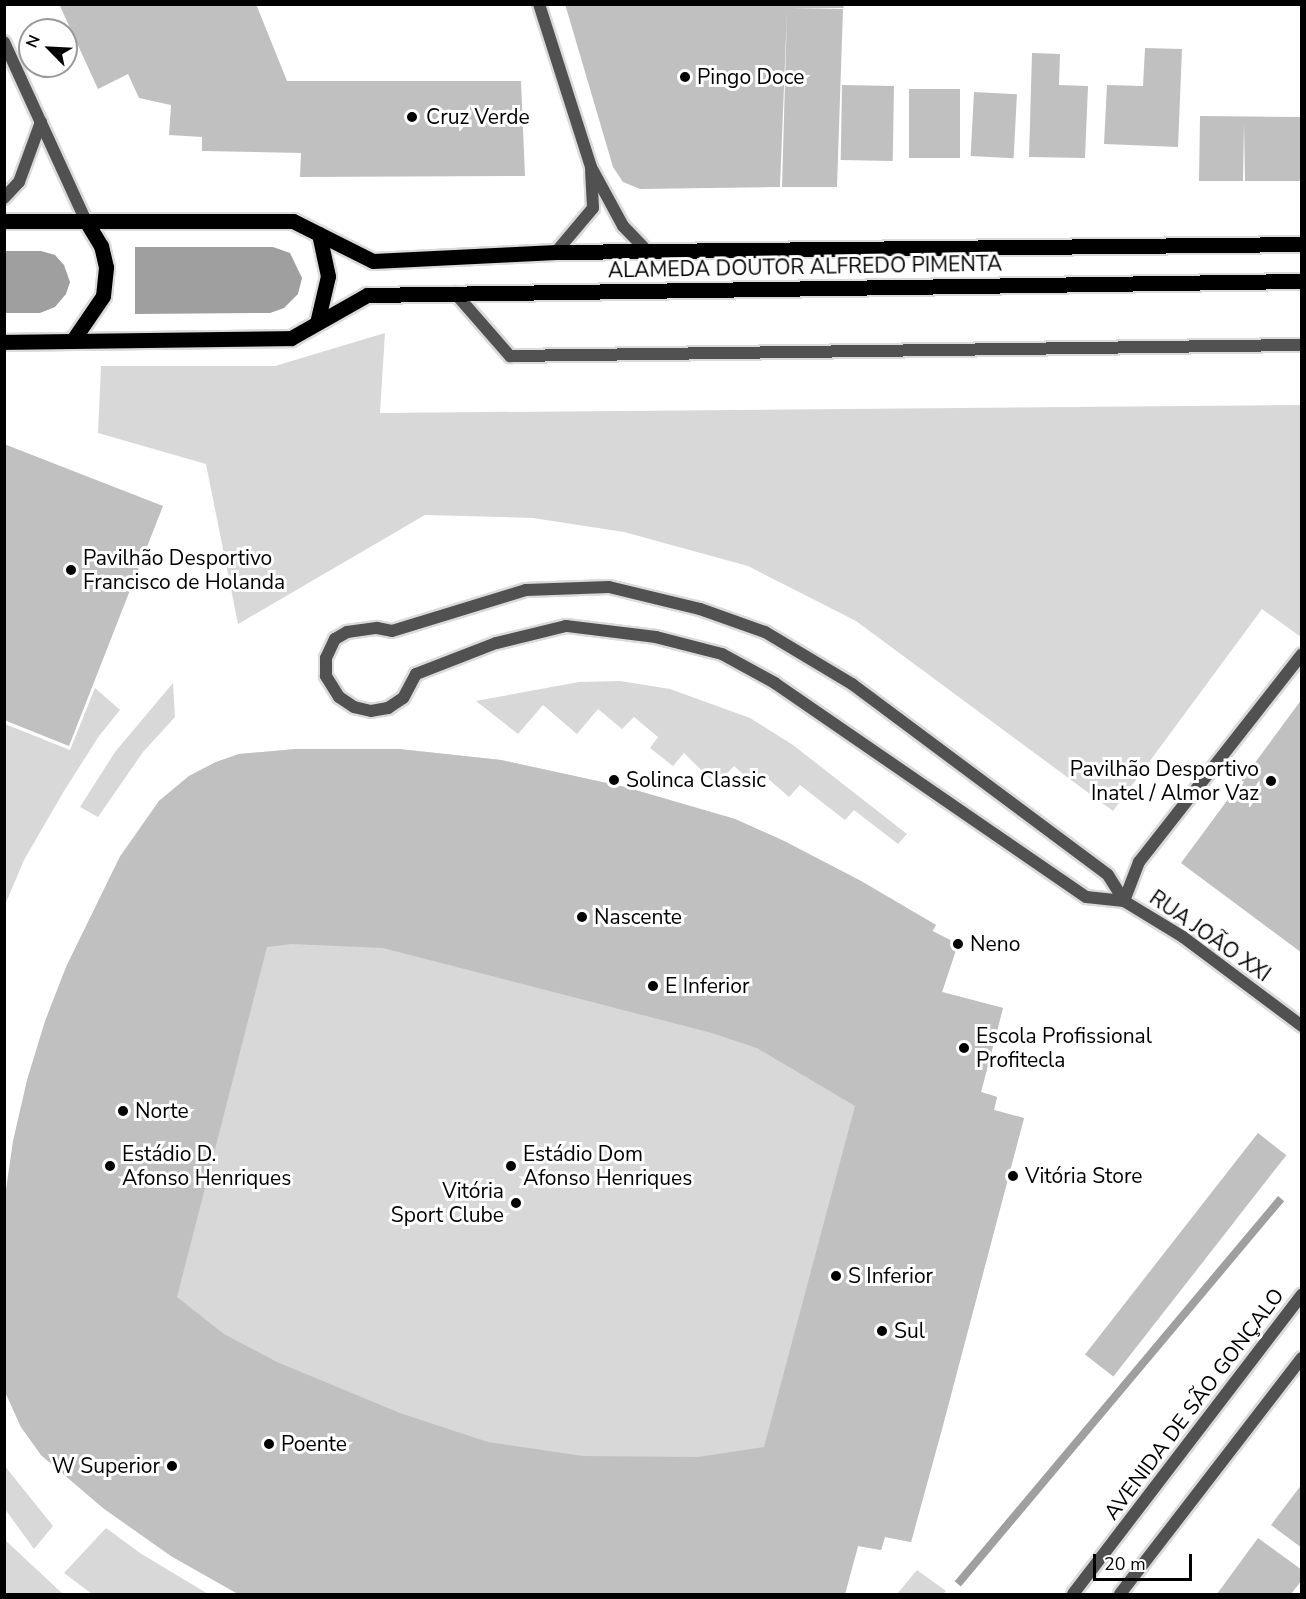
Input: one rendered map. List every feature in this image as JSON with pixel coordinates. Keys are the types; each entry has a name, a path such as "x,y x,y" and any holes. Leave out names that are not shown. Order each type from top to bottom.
{"main road":[{"name":"ALAMEDA DOUTOR ALFREDO PIMENTA","path":"4,221 87,223 293,221 373,261 556,252 1302,244"},
{"path":"73,340 103,296 106,267 101,246 87,223"},
{"path":"317,323 328,276 319,234"},
{"name":"ALAMEDA DOUTOR ALFREDO PIMENTA","path":"4,342 291,338 367,295 1302,281"}],"street":[{"path":"539,4 591,167 623,226 647,251"},
{"path":"4,42 87,223"},
{"path":"4,198 20,182 41,122"},
{"path":"556,252 593,208 591,167"},
{"path":"455,294 510,356 1302,345"},
{"path":"609,586 700,609 765,632 852,684 1108,876 1124,901 1086,897 775,683 722,654 656,637 566,626 496,643 416,674 403,698 388,708 372,711 354,707 339,697 326,676 326,658 335,639 347,632 377,628 392,631 526,590 609,586"},
{"path":"1124,901 1139,862 1302,654"},
{"name":"RUA JOÃO XXI","path":"1124,901 1184,937 1302,1026"},
{"name":"AVENIDA DE SÃO GONÇALO","path":"1073,1594 1302,1294"},
{"path":"1120,1594 1302,1358"}],"shaded area":[{"path":"135,247 273,247 290,253 302,278 298,294 284,308 270,313 135,314"},
{"path":"5,251 41,251 55,255 64,265 70,282 66,294 55,307 40,313 5,313"},
{"path":"385,333 380,413 1301,405 1301,637 1262,609 1113,811 856,621 748,566 624,532 533,518 425,515 238,624 206,464 98,433 101,366 275,366"},
{"path":"620,681 670,689 750,718 793,745 907,834 898,844 854,810 845,820 800,785 789,797 766,777 757,786 734,766 716,785 684,753 673,766 650,748 658,737 634,717 622,729 598,709 577,734 543,705 518,734 476,701 579,682"},
{"path":"173,683 175,717 143,752 98,817 80,807 115,752"},
{"path":"95,688 120,710 99,736 64,791 24,860 5,905 5,724 70,750"},
{"name":"Estádio Dom Afonso Henriques","path":"296,749 399,749 501,760 625,787 735,819 784,841 861,881 936,925 933,931 958,944 942,992 1003,1008 981,1092 997,1097 994,1110 1024,1118 942,1429 911,1542 885,1537 881,1550 858,1546 845,1594 238,1594 171,1556 103,1508 41,1455 21,1427 4,1385 66,967 120,856 159,801 189,776 216,762 239,754"},
{"path":"1278,1196 1284,1201 961,1586 955,1581"},
{"path":"4,1465 53,1526 34,1549 5,1509"},
{"path":"106,1528 140,1553 208,1594 92,1594 64,1573"},
{"path":"5,1540 63,1594 5,1594"},
{"path":"917,1570 946,1591 943,1594 897,1594"}],"building":[{"path":"59,4 256,4 287,81 521,81 525,176 300,177 301,153 202,151 202,137 169,135 171,105 139,98 128,74 98,89 78,45 78,18 65,18"},
{"name":"Pingo Doce","path":"565,4 842,4 844,8 790,8 843,9 837,187 782,187 787,11 780,187 640,189 623,182 613,167"},
{"path":"1145,48 1182,49 1178,147 1104,144 1107,85 1143,86"},
{"path":"1032,53 1060,54 1059,85 1088,86 1085,158 1029,157"},
{"path":"842,85 894,86 893,161 841,160"},
{"path":"909,89 960,89 960,158 909,158"},
{"path":"974,92 1017,94 1014,158 971,156"},
{"path":"1200,116 1302,117 1302,181 1245,181 1244,123 1243,181 1199,181"},
{"name":"Pavilhão Desportivo Francisco de Holanda","path":"4,444 163,506 69,746 4,720"},
{"name":"Pavilhão Desportivo Inatel / Almor Vaz","path":"1302,699 1302,953 1181,863"},
{"name":"Estádio Dom Afonso Henriques","path":"296,749 399,749 501,760 625,787 735,819 784,841 861,881 936,925 932,931 958,944 942,992 1003,1008 981,1092 997,1097 994,1110 1024,1118 911,1542 885,1537 881,1550 858,1546 845,1594 238,1594 171,1556 103,1508 41,1455 21,1427 4,1385 4,1203 13,1141 27,1080 45,1021 66,967 120,857 159,801 189,776 216,762 239,754","holes":["291,944 383,948 712,1033 757,1048 855,1106 764,1447 698,1457 583,1456 488,1442 400,1413 277,1362 224,1334 177,1297 267,947"]},
{"path":"1258,1133 1286,1155 1113,1377 1085,1354"},
{"path":"1302,1484 1302,1548 1271,1525"},
{"path":"1258,1538 1302,1570 1302,1580 1291,1594 1217,1594"}],"place":[{"name":"Pingo Doce","path":"685,77"},
{"name":"Cruz Verde","path":"412,117"},
{"name":"Pavilhão Desportivo Francisco de Holanda","path":"71,570"},
{"name":"Solinca Classic","path":"614,780"},
{"name":"Pavilhão Desportivo Inatel / Almor Vaz","path":"1271,781"},
{"name":"Nascente","path":"582,917"},
{"name":"Neno","path":"958,944"},
{"name":"E Inferior","path":"653,986"},
{"name":"Escola Profissional Profitecla","path":"964,1048"},
{"name":"Norte","path":"123,1111"},
{"name":"Estádio D. Afonso Henriques","path":"110,1166"},
{"name":"Estádio Dom Afonso Henriques","path":"511,1166"},
{"name":"Vitória Store","path":"1013,1176"},
{"name":"Vitória Sport Clube","path":"516,1203"},
{"name":"S Inferior","path":"836,1276"},
{"name":"Sul","path":"882,1331"},
{"name":"Poente","path":"269,1444"},
{"name":"W Superior","path":"172,1466"}]}
